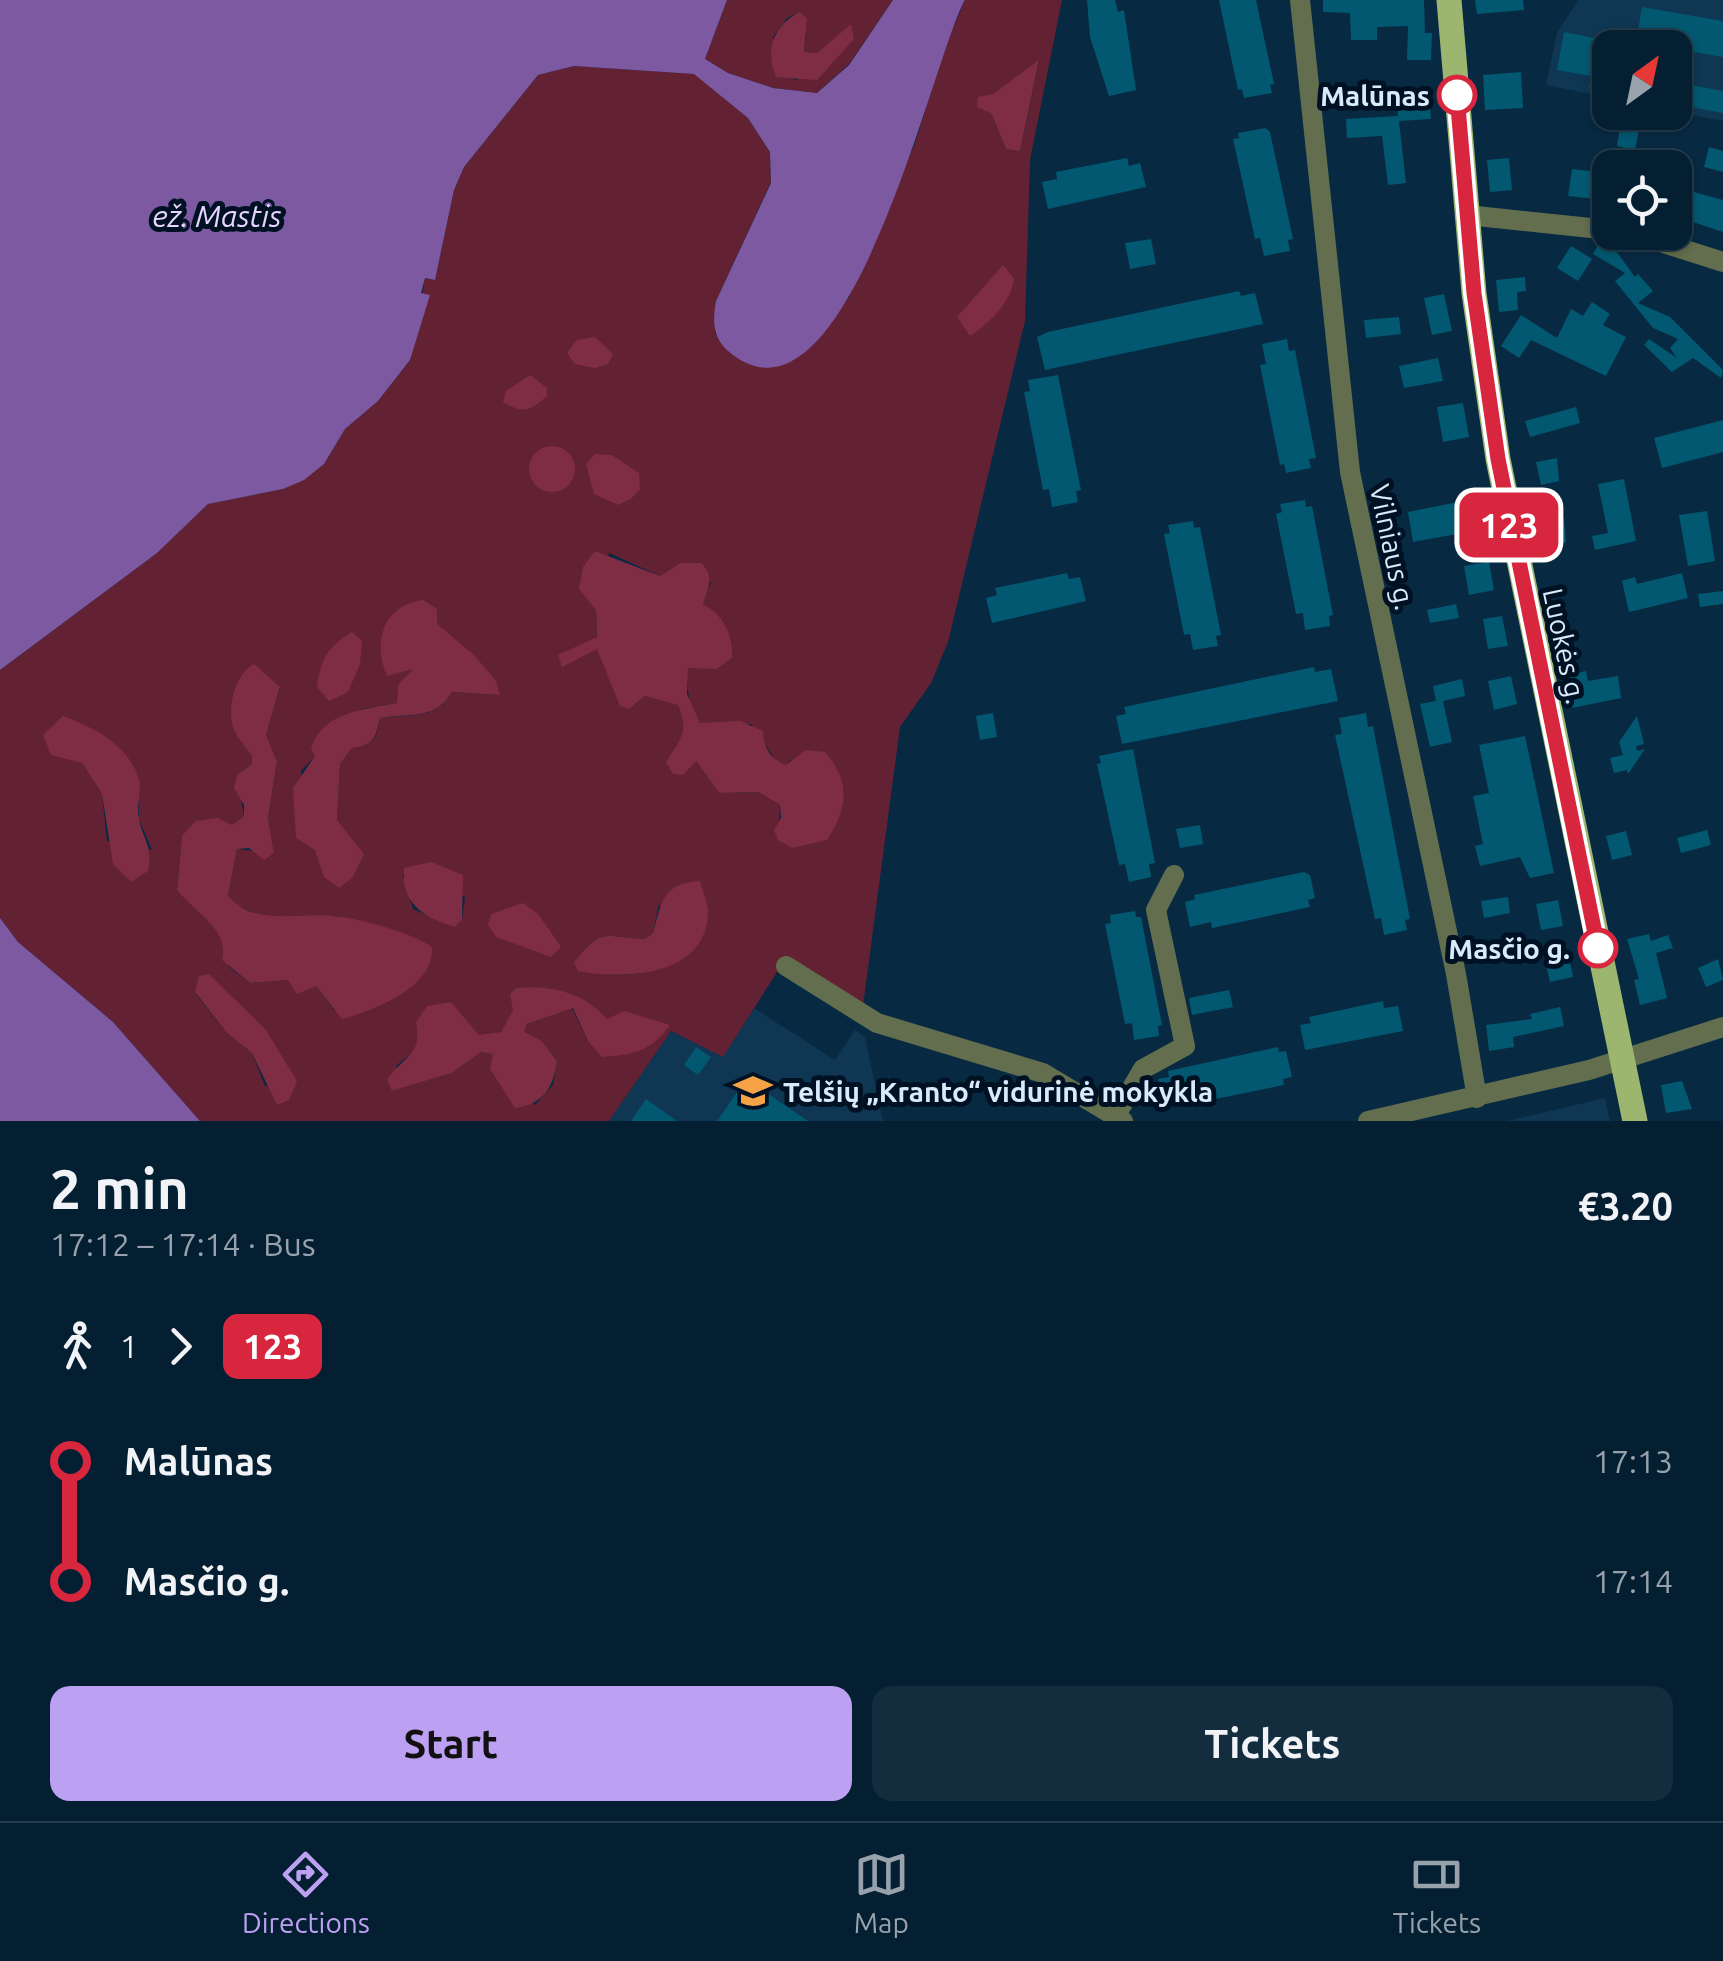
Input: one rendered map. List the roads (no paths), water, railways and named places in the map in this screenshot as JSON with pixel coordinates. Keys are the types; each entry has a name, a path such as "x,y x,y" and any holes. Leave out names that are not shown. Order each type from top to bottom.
{"main road":[{"name":"Luokės g.","path":"1449,0 1482,350 1508,519 1635,1121"}],"street":[{"name":"Vilniaus g.","path":"1300,0 1350,472 1456,974 1477,1098"},
{"path":"1467,215 1592,228"},
{"path":"1685,250 1723,262"},
{"path":"786,966 877,1023 1043,1073 1119,1118 1143,1069 1185,1046 1156,910 1174,876"},
{"path":"1368,1121 1622,1061 1723,1027"}],"water":[{"name":"ež. Mastis","path":"0,0 727,0 705,59 728,73 773,88 817,93 849,65 893,0 965,0 881,231 849,295 814,344 775,367 733,355 716,331 716,301 771,183 770,152 748,118 694,74 574,66 538,75 464,167 454,190 435,280 425,278 421,293 430,295 410,360 378,401 345,429 324,464 304,480 283,489 208,504 157,553 0,670"},
{"path":"0,918 18,942 113,1022 200,1121 0,1121"}],"place":[{"name":"Malūnas","path":"1457,95"},
{"name":"Masčio g.","path":"1598,948"},
{"name":"Telšių „Kranto“ vidurinė mokykla","path":"753,1091"}]}
